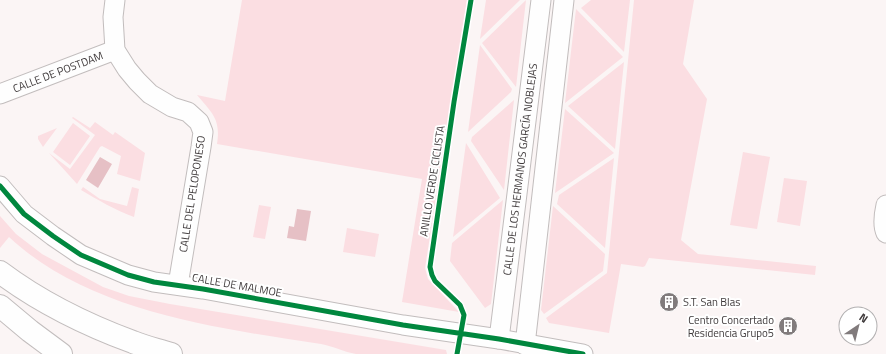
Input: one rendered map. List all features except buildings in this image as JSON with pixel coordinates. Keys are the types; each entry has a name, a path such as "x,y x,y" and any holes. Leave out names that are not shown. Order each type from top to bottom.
{"highway":[{"path":"0,272 44,301 86,322 134,342 171,354"},
{"path":"0,306 61,354"}],"street":[{"name":"CALLE DEL PELOPONESO","path":"115,0 113,18 116,50 127,70 150,94 172,107 188,112 199,122 202,132 201,147 178,285"},
{"name":"CALLE DE LOS HERMANOS GARCÍA NOBLEJAS","path":"499,339 540,0"},
{"path":"526,344 564,0"},
{"name":"CALLE DE POSTDAM","path":"0,94 116,50"},
{"name":"CALLE DE MALMOE","path":"0,186 24,214 53,236 81,255 128,275 154,282 583,354"},
{"path":"886,205 884,230 886,233"}],"shaded area":[{"path":"242,0 467,0 425,268 428,279 459,312 402,302 422,179 217,144 218,128 214,117 197,95 225,101"},
{"path":"486,0 520,0 480,39"},
{"path":"526,0 516,87 482,43"},
{"path":"591,0 630,0 624,52 581,8"},
{"path":"634,0 694,0 683,64 707,99 681,240 698,254 816,266 815,275 649,258 643,267 621,264 609,333 549,323 546,318 607,273"},
{"path":"576,9 623,57 565,103"},
{"path":"480,45 512,89 511,92 468,132"},
{"path":"624,62 615,149 568,106"},
{"path":"514,100 504,190 471,141 472,137"},
{"path":"565,109 614,153 555,193"},
{"path":"73,117 90,128 95,122 113,135 115,132 145,153 140,181 117,174 121,156 102,146 77,184 49,153 70,169 95,135 72,118"},
{"path":"73,123 90,136 70,165 53,152"},
{"path":"57,128 43,147 38,139 38,136"},
{"path":"466,143 500,198 453,237"},
{"path":"743,152 770,157 757,229 730,225"},
{"path":"100,157 112,164 98,188 86,180"},
{"path":"614,158 605,248 557,204 559,195"},
{"path":"784,178 807,181 800,226 777,222"},
{"path":"83,187 100,199 127,206 132,187 139,189 134,217 113,208 81,190"},
{"path":"503,200 491,304 485,308 450,261 452,243"},
{"path":"259,205 271,207 265,239 253,237"},
{"path":"553,206 605,254 603,271 544,314 541,310"},
{"path":"297,209 311,211 306,241 287,238 289,226 294,227"},
{"path":"0,216 16,234 42,254 103,287 129,296 446,350 447,354 356,354 325,345 240,331 156,313 115,300 77,283 41,262 9,237 0,248"},
{"path":"347,228 379,234 375,257 343,252"}],"cycle path":[{"name":"ANILLO VERDE CICLISTA","path":"457,354 464,315 460,305 435,281 430,267 454,102 471,0"},
{"path":"0,186 24,214 53,236 81,255 128,275 154,282 203,289 403,325 499,339 583,354"}],"place":[{"name":"S.T. San Blas","path":"669,302"},
{"name":"Centro Concertado Residencia Grupo5","path":"788,326"}]}
